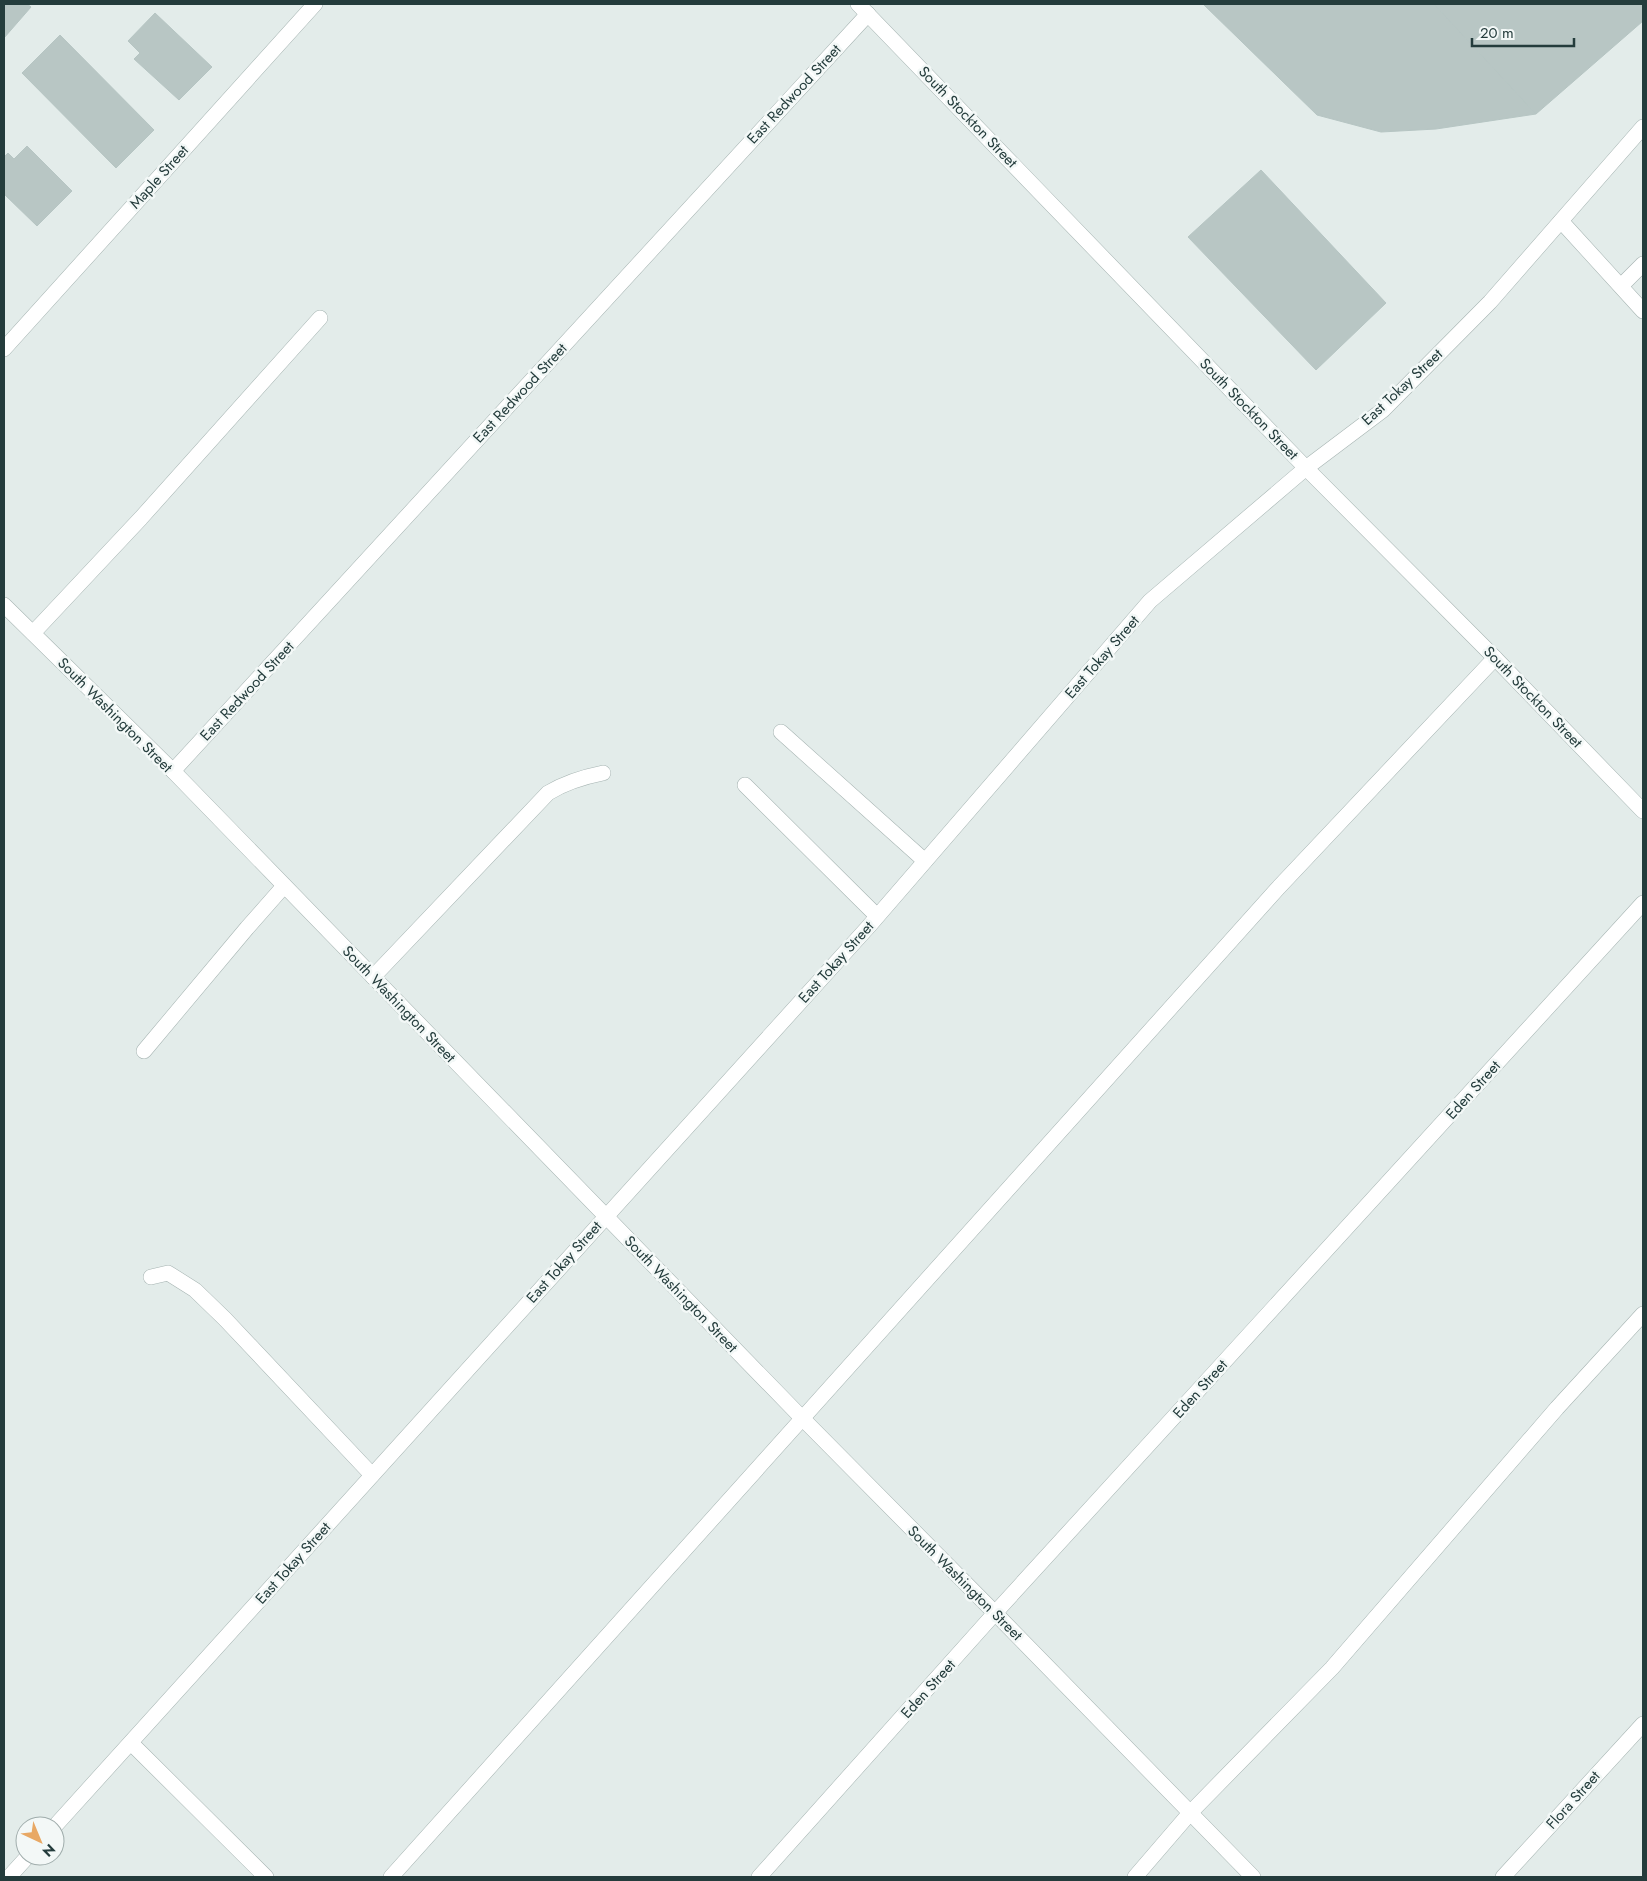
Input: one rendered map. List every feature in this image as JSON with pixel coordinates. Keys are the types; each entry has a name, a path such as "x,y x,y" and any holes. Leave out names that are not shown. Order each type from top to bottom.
{"street":[{"name":"Maple Street","path":"4,350 315,4"},
{"name":"South Stockton Street","path":"863,9 1306,468 1495,658 1643,811"},
{"name":"East Redwood Street","path":"173,771 863,9"},
{"name":"East Tokay Street","path":"64,1816 877,916 1150,601 1306,468 1383,410 1490,302 1643,127"},
{"path":"1560,221 1643,311"},
{"path":"1621,286 1643,264"},
{"path":"33,633 141,518 320,318"},
{"name":"South Washington Street","path":"4,605 173,771 802,1418 996,1613 1253,1877"},
{"path":"391,1877 1280,888 1495,658"},
{"path":"781,732 925,861"},
{"path":"372,977 548,793 560,785 578,778 603,774"},
{"path":"745,785 877,916"},
{"path":"144,1052 284,886"},
{"name":"Eden Street","path":"759,1877 996,1613 1643,903"},
{"path":"150,1277 168,1273 194,1290 225,1318 372,1475"},
{"path":"1135,1877 1190,1813 1332,1668 1557,1408 1643,1314"},
{"name":"Flora Street","path":"1503,1877 1643,1724"},
{"path":"131,1743 266,1877"},
{"path":"9,1877 19,1866"}],"building":[{"path":"4,4 27,4 31,7 4,38"},
{"path":"1203,4 1434,4 1536,114 1436,129 1381,132 1317,115"},
{"path":"1434,4 1643,4 1643,21 1536,114"},
{"path":"155,13 212,67 179,100 134,59 140,53 128,41"},
{"path":"60,35 154,130 116,168 22,73"},
{"path":"27,146 72,191 37,226 4,194 4,157 8,153 14,159"},
{"path":"1261,170 1386,303 1316,370 1188,237"}]}
